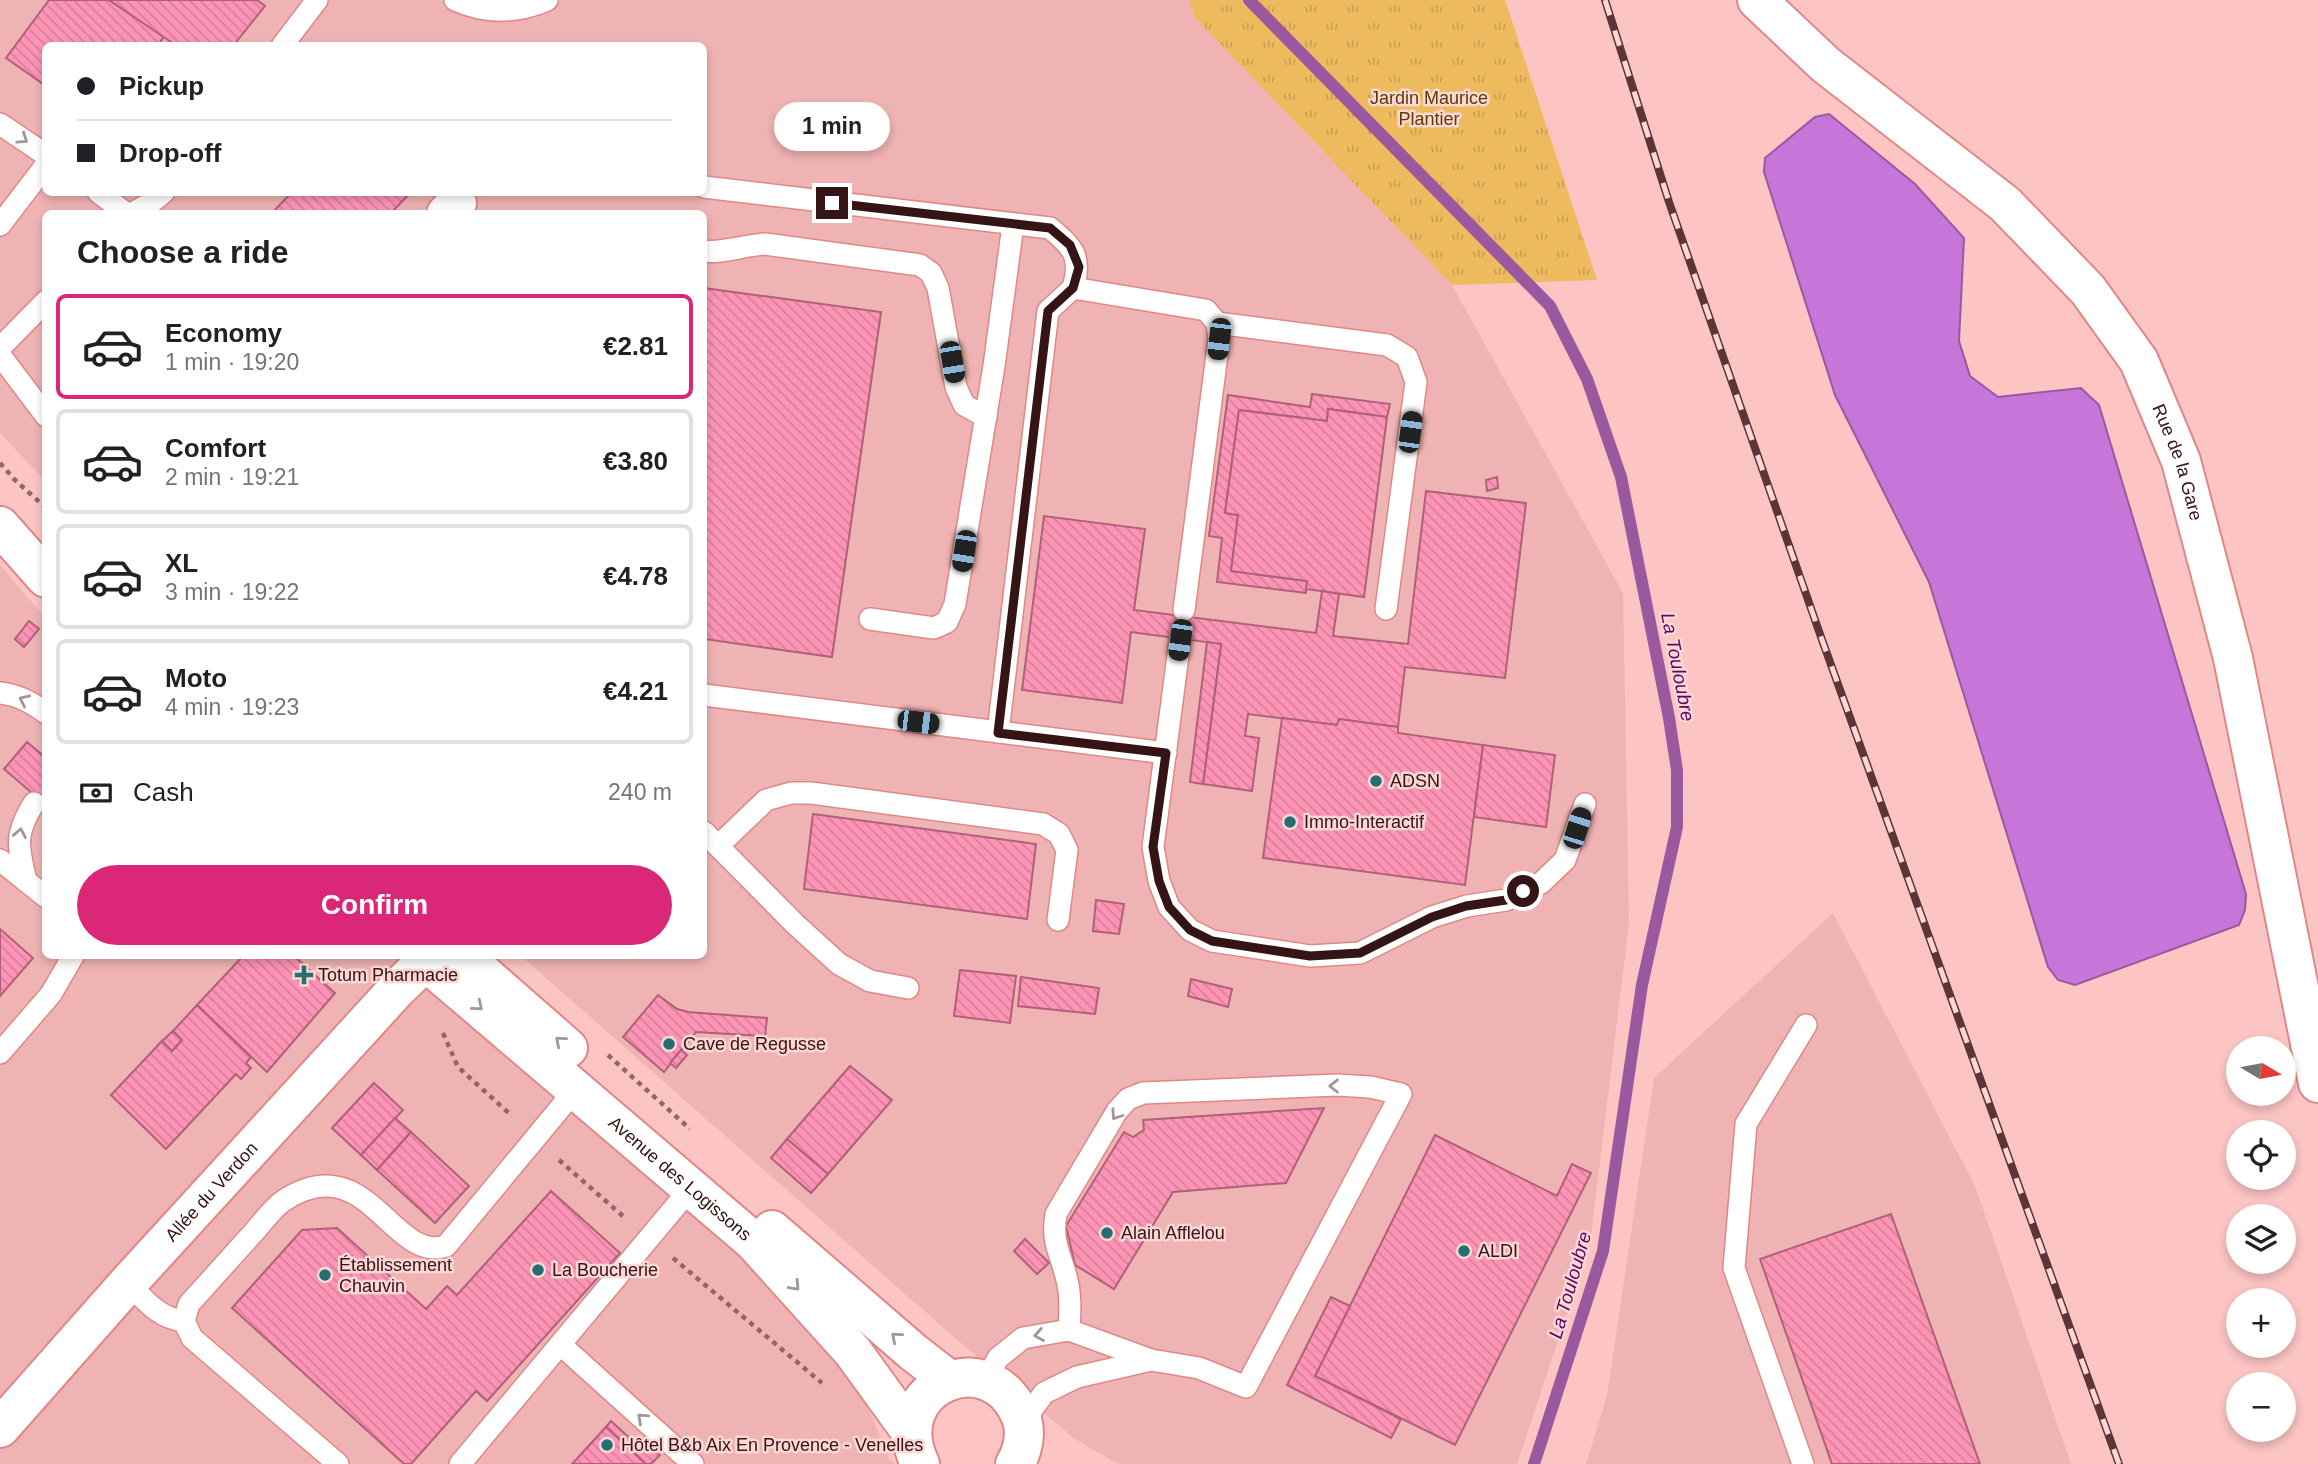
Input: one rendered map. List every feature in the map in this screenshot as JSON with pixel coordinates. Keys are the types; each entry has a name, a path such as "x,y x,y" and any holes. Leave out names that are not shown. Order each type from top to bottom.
{"main road":[{"name":"Rue de la Gare","path":"1757,0 1826,65 2005,205 2088,290 2140,362 2181,461 2233,659 2316,1058"},
{"path":"0,506 42,541"},
{"path":"0,526 42,573"},
{"name":"Allée du Verdon","path":"0,1428 422,959"},
{"name":"Avenue des Logissons","path":"424,959 753,1241 853,1352 915,1448"},
{"name":"Avenue des Logissons","path":"466,959 913,1352 968,1380 1003,1390 1015,1404 1028,1448"},
{"path":"915,1448 914,1415 922,1400 934,1388 968,1380"}],"lane":[{"path":"285,42 317,0"},
{"path":"455,0 492,10 524,10 547,0"},
{"path":"0,124 42,152"},
{"path":"0,225 42,170"},
{"path":"707,187 1050,228 1070,245 1079,267 1073,288 1048,311 998,733"},
{"path":"104,196 123,210"},
{"path":"137,210 159,196"},
{"path":"870,619 934,628 947,622 955,604 986,417 1013,225"},
{"path":"707,252 765,243 920,265 932,273 938,288 956,387 964,405 986,417"},
{"path":"1073,288 1206,310 1217,323 1219,339 1184,610"},
{"path":"0,348 42,305"},
{"path":"1217,323 1387,345 1407,357 1416,382 1386,609"},
{"path":"0,355 42,411"},
{"path":"1180,640 1153,847 1159,881 1169,907 1190,930 1212,941 1310,956 1360,953 1432,917 1466,906 1506,900 1541,883 1564,860 1585,804"},
{"path":"0,693 12,694 32,702 42,710"},
{"path":"707,695 1166,753"},
{"path":"908,988 870,981 839,964 795,924 711,839 766,800 791,793 811,793 1043,824 1059,834 1066,850 1058,920"},
{"path":"26,881 18,846 22,823 34,803"},
{"path":"0,860 42,894"},
{"path":"0,1053 51,994 71,959"},
{"path":"1803,1464 1734,1268 1746,1124 1806,1025"},
{"path":"968,1380 1023,1338 1069,1330 1150,1360 1199,1368 1246,1387 1401,1094 1370,1087 1337,1085 1143,1093 1128,1099 1117,1111 1056,1214 1055,1246 1067,1280 1069,1330"},
{"path":"338,1464 192,1338 184,1321 189,1304 281,1203 308,1187 334,1186 358,1194 419,1245 433,1250 446,1246 576,1089"},
{"path":"460,1464 691,1188"},
{"path":"128,1283 160,1314 169,1319 184,1321"},
{"path":"561,1345 693,1464"},
{"path":"1028,1448 1044,1393 1077,1377 1150,1360"}],"path":[{"path":"0,463 42,504"}],"shaded area":[{"path":"0,0 1189,0 1195,18 1452,285 1623,593 1629,923 1590,1244 1517,1464 1118,1464 1075,1439 955,1338 524,959 707,959 707,210 42,210 42,478 0,433"},
{"path":"1829,114 1915,184 1964,238 1959,341 1970,376 1998,397 2081,388 2099,405 2246,894 2245,910 2239,925 2075,985 2058,980 2048,967 1929,582 1835,395 1764,172 1765,158 1815,117"},
{"path":"0,565 42,614 42,959 407,959 747,1256 852,1368 889,1459 896,1464 0,1464"},
{"path":"1833,913 1975,1186 2071,1464 1586,1464 1607,1396 1654,1078"}],"green space":[{"name":"Jardin Maurice Plantier","path":"1189,0 1505,0 1597,280 1452,285 1195,18"}],"building":[{"path":"49,0 109,0 164,36 160,42 42,42 42,83 6,58"},
{"path":"109,0 257,0 265,6 236,42 171,42"},
{"path":"288,196 407,196 394,210 275,210"},
{"path":"707,288 881,312 832,657 707,639"},
{"path":"1312,394 1390,404 1387,417 1328,409 1327,421 1239,410 1225,513 1238,515 1231,571 1307,581 1306,593 1217,582 1222,538 1209,536 1228,395 1310,407"},
{"path":"1328,409 1387,417 1364,597 1306,589 1307,581 1231,571 1238,515 1225,513 1239,410 1327,421"},
{"path":"1497,477 1498,488 1487,491 1486,480"},
{"path":"1426,491 1526,503 1505,678 1405,667 1398,727 1339,719 1337,725 1248,714 1245,736 1259,738 1252,791 1203,784 1221,644 1131,632 1122,703 1022,690 1044,516 1145,529 1134,610 1316,633 1322,591 1339,594 1333,636 1408,644"},
{"path":"29,621 39,629 24,647 15,639"},
{"path":"1207,642 1221,644 1203,784 1190,782"},
{"name":"ADSN","path":"1282,718 1337,725 1339,719 1398,727 1398,733 1483,745 1465,885 1263,858"},
{"path":"27,742 42,755 42,802 4,769"},
{"path":"1483,745 1555,755 1546,827 1474,817"},
{"path":"813,814 1036,844 1027,919 804,889"},
{"path":"1096,900 1124,904 1119,934 1093,931"},
{"path":"0,929 33,958 0,996"},
{"path":"240,959 297,959 335,993 267,1072 197,1005"},
{"path":"960,970 1016,976 1010,1023 954,1016"},
{"path":"1021,977 1099,988 1095,1014 1018,1006"},
{"path":"1191,979 1232,989 1228,1007 1188,996"},
{"path":"658,995 677,1009 688,1012 767,1018 765,1036 696,1032 664,1072 623,1037"},
{"path":"197,1005 251,1057 246,1063 251,1068 241,1079 236,1074 166,1149 111,1095 162,1041 172,1051 182,1040 173,1031"},
{"path":"173,1031 182,1040 172,1051 162,1041"},
{"path":"681,1050 687,1055 676,1068 670,1063"},
{"path":"850,1066 892,1100 828,1174 787,1139"},
{"path":"374,1083 403,1110 361,1155 332,1128"},
{"path":"1324,1108 1286,1183 1173,1192 1114,1289 1075,1265 1066,1226 1124,1132 1133,1137 1144,1130 1143,1120"},
{"path":"395,1118 411,1132 377,1170 361,1155"},
{"path":"411,1132 469,1186 435,1223 377,1170"},
{"name":"ALDI","path":"1435,1135 1557,1196 1572,1164 1591,1173 1455,1445 1315,1376"},
{"path":"787,1139 828,1174 811,1193 771,1158"},
{"path":"551,1191 620,1253 487,1401 476,1391 411,1464 404,1464 232,1308 302,1230 337,1228 426,1309 447,1286 457,1295"},
{"path":"1891,1214 1980,1464 1832,1464 1760,1259"},
{"path":"1025,1239 1049,1263 1037,1274 1014,1251"},
{"path":"1331,1297 1350,1306 1315,1376 1401,1419 1391,1438 1287,1385"},
{"path":"611,1421 636,1444 641,1438 660,1455 651,1464 646,1464 606,1427"},
{"name":"Hôtel B&b Aix En Provence - Venelles","path":"606,1427 646,1464 572,1464"}],"waterway":[{"name":"La Touloubre","path":"1249,0 1550,306 1587,379 1621,477 1669,718 1677,770 1677,827 1642,985 1603,1251 1534,1464"}],"railway":[{"path":"1605,0 1669,202 1821,637 2119,1464"}],"place":[{"name":"ADSN","path":"1376,781"},
{"name":"Immo-Interactif","path":"1290,822"},
{"name":"Totum Pharmacie","path":"304,975"},
{"name":"Cave de Regusse","path":"669,1044"},
{"name":"Alain Afflelou","path":"1107,1233"},
{"name":"ALDI","path":"1464,1251"},
{"name":"La Boucherie","path":"538,1270"},
{"name":"Établissement Chauvin","path":"325,1275"},
{"name":"Hôtel B&b Aix En Provence - Venelles","path":"607,1445"}],"route":[{"path":"832,203 1050,228 1070,245 1079,267 1073,288 1048,311 998,733 1166,753 1153,847 1159,881 1169,907 1190,930 1212,941 1310,956 1360,953 1432,917 1466,906 1506,900 1523,891"}]}
